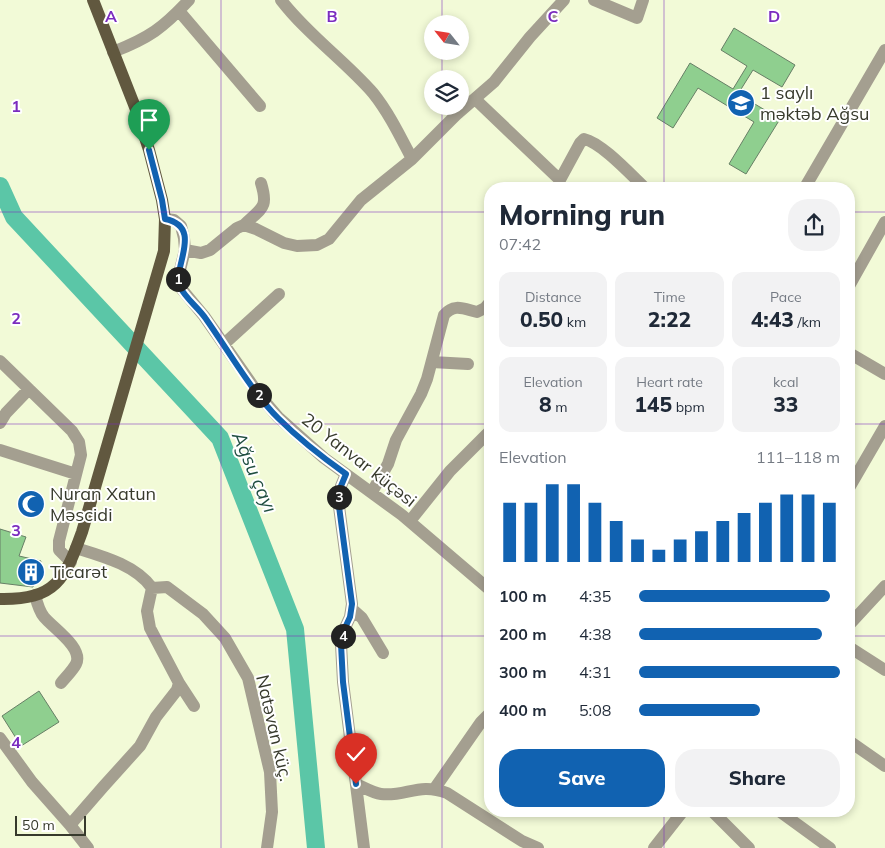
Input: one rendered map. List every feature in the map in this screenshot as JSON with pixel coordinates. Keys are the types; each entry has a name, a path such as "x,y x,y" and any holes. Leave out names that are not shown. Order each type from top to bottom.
{"main road":[{"path":"0,599 21,599 50,588 62,576 71,562 164,251 165,219 149,150 93,0"}],"street":[{"path":"113,52 135,43 156,31 189,0"},
{"path":"282,0 296,19 377,99 397,130 412,159"},
{"path":"185,250 201,253 210,250 237,228 244,226 256,229 284,243 297,246 317,245 329,239 361,200 412,159 456,115 494,82 530,37 564,0"},
{"path":"594,0 637,18 643,0"},
{"path":"179,11 260,106"},
{"path":"808,182 885,50"},
{"path":"475,99 555,182"},
{"path":"558,182 584,139 590,140 611,156 639,182"},
{"path":"244,226 264,205 266,198 262,183"},
{"name":"20 Yanvar küçəsi","path":"165,219 174,220 181,226 184,238 185,250 178,278 180,287 204,316 260,396 278,418 324,458 410,521 484,585"},
{"path":"855,275 885,222"},
{"path":"224,344 279,294"},
{"path":"372,492 388,464 396,440 421,394 432,362 444,315 449,308 455,307 478,312 484,309"},
{"path":"855,356 885,374"},
{"path":"0,362 72,432 79,442 81,455 59,540 59,550 71,562"},
{"path":"432,362 468,364"},
{"path":"0,423 6,413 29,389"},
{"path":"855,478 885,426"},
{"path":"410,521 450,471 484,437"},
{"path":"0,450 76,474"},
{"path":"346,474 338,499 352,609 341,644 343,682 364,848"},
{"path":"76,548 108,558 147,580 152,588 147,611 150,628 179,683 194,706"},
{"path":"855,618 885,586"},
{"name":"Natəvan küç.","path":"152,588 168,587 203,614 225,638 248,678 270,772 272,812 267,848"},
{"path":"34,595 38,608 44,617 73,645 78,655 77,663 61,683"},
{"path":"352,609 362,618 383,653"},
{"path":"855,651 885,670"},
{"path":"70,826 103,786 140,746 156,716 177,690 179,683"},
{"path":"435,788 484,719"},
{"path":"0,738 32,782 88,848"},
{"path":"855,745 885,766"},
{"path":"356,784 381,794 420,788 435,788 447,793 484,817"},
{"path":"484,817 522,841 538,848"},
{"path":"654,848 678,817"},
{"path":"718,817 748,848"},
{"path":"787,817 830,848"}],"building":[{"path":"734,28 795,65 782,87 753,70 738,94 780,119 746,174 729,164 754,122 698,88 673,128 657,118 690,63 733,89 747,66 721,50"},
{"path":"0,529 26,537 19,556 41,561 33,587 0,583"},
{"path":"39,691 59,722 21,746 2,716"}],"waterway":[{"name":"Ağsu çayı","path":"0,186 14,217 220,438 295,629 316,848"}],"place":[{"name":"1 saylı məktəb Ağsu","path":"741,103"},
{"name":"Nuran Xatun Məscidi","path":"31,504"},
{"name":"Ticarət","path":"31,572"}],"route":[{"path":"149,150 165,219 174,220 181,226 184,238 185,250 178,278 180,287 204,316 260,396 278,418 324,458 346,474 338,499 352,609 341,644 343,682 356,784"}]}
